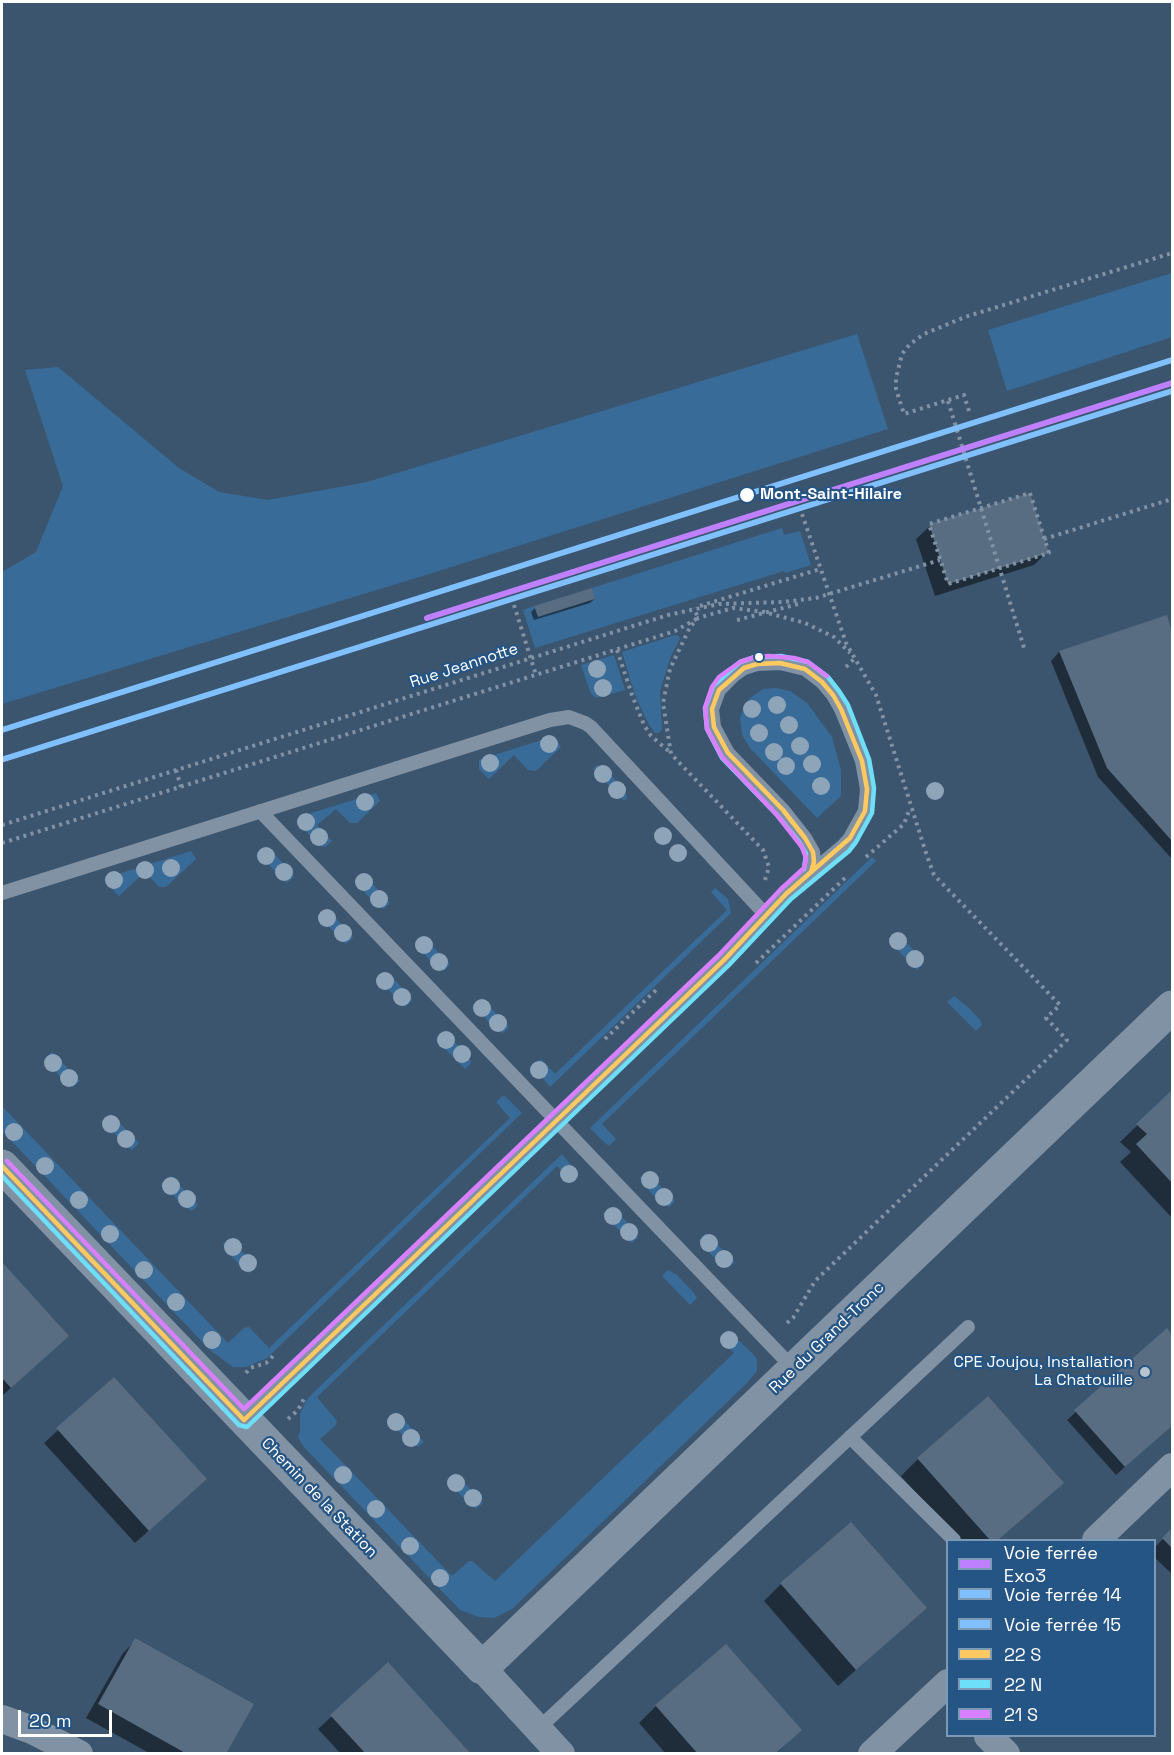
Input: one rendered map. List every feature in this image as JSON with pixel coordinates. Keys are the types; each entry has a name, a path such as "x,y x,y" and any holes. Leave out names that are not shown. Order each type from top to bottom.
{"street":[{"name":"Rue du Grand-Tronc","path":"482,1668 1173,1007"},
{"name":"Chemin de la Station","path":"2,1166 482,1668 561,1754"},
{"path":"1097,1539 1173,1467"},
{"path":"872,1754 946,1689"},
{"path":"2,1719 32,1730 79,1754"},
{"path":"989,1737 1006,1754"}],"lane":[{"path":"234,1409 555,1121 729,955 811,872 844,845 861,822 867,800 864,769 841,709 833,695 822,682 805,669 792,665 769,663 744,668 719,690 712,709 717,737 728,753 783,810 806,838 813,852 814,862 811,872"},
{"path":"2,892 569,717 585,723 599,736 766,915"},
{"path":"260,811 794,1370"},
{"path":"538,1729 968,1327"},
{"path":"850,1437 953,1539"}],"path":[{"path":"969,411 964,395 904,414 896,388 896,378 902,354 910,344 924,334 965,317 1173,253"},
{"path":"948,401 1025,651"},
{"path":"1030,493 1048,553 948,584 929,524 981,508 1030,493"},
{"path":"1044,540 1173,499"},
{"path":"787,1323 793,1318 815,1281 1067,1040 1046,1018 1060,1005 934,874 876,695 846,643 802,514"},
{"name":"Rue Jeannotte","path":"2,825 668,615 719,604 783,602 829,596 940,560"},
{"path":"2,843 675,631 698,618 694,608 820,569"},
{"path":"737,621 829,596"},
{"path":"514,605 536,675"},
{"path":"617,650 644,725 651,736 671,754"},
{"path":"846,667 854,659"},
{"path":"176,770 181,787"},
{"path":"598,1045 659,987"},
{"path":"234,1409 250,1368 266,1363 280,1350"}],"shaded area":[{"path":"1172,273 1172,337 1007,391 988,330"},
{"path":"857,334 888,429 426,575 2,704 2,572 36,552 63,486 25,370 58,367 179,468 219,492 268,500 367,482"},
{"path":"782,528 784,535 800,531 811,565 785,573 784,571 535,648 523,610 534,606 538,617 595,600 592,588"},
{"path":"675,635 680,639 671,656 660,691 662,729 659,733 655,733 635,695 622,652"},
{"path":"614,655 625,690 596,698 591,694 581,665"},
{"path":"776,688 790,691 807,703 832,737 841,770 841,796 817,818 750,748 742,735 740,718 745,704 763,689"},
{"path":"554,736 561,747 536,771 528,770 514,755 489,779 479,769 479,760"},
{"path":"597,765 606,770 620,785 627,798 624,801 593,769"},
{"path":"376,793 380,801 357,823 350,823 336,809 317,825 332,841 325,847 320,846 301,826 302,816"},
{"path":"265,848 291,871 294,877 287,883 258,854"},
{"path":"191,851 196,859 166,887 159,887 145,872 119,896 108,885 109,877"},
{"path":"872,857 876,861 602,1124 616,1139 609,1146 605,1143 590,1128"},
{"path":"363,873 390,903 384,909 358,886 356,880"},
{"path":"715,888 728,899 731,913 550,1087 533,1067 541,1059 555,1074 727,910 711,892"},
{"path":"324,910 333,915 350,933 353,938 346,944 318,916"},
{"path":"895,934 921,958 924,963 917,970 889,941"},
{"path":"422,936 450,964 444,971 435,966 418,947 415,942"},
{"path":"383,972 392,977 409,995 412,1000 405,1007 377,978"},
{"path":"954,996 980,1020 982,1025 976,1031 947,1002"},
{"path":"481,998 509,1027 503,1033 494,1028 477,1009 475,1004"},
{"path":"443,1034 452,1039 469,1057 471,1063 465,1069 436,1040"},
{"path":"52,1052 80,1081 73,1087 65,1082 45,1058"},
{"path":"504,1095 522,1113 267,1358 246,1367 233,1367 210,1350 2,1131 2,1106 228,1343 244,1328 249,1327 269,1348 510,1118 496,1102"},
{"path":"111,1114 139,1143 132,1150 104,1120"},
{"path":"562,1154 579,1175 572,1182 557,1166 317,1397 337,1421 335,1426 320,1439 452,1576 472,1561 495,1581 734,1353 720,1338 728,1330 757,1359 757,1371 512,1609 494,1618 479,1617 460,1610 304,1447 298,1437 300,1414 312,1394"},
{"path":"647,1172 675,1201 669,1207 653,1195 643,1183 640,1178"},
{"path":"171,1176 198,1205 192,1211 183,1206 166,1187 164,1182"},
{"path":"610,1208 636,1232 638,1237 632,1243 603,1214"},
{"path":"706,1233 735,1262 728,1268 719,1263 702,1245 699,1240"},
{"path":"229,1238 257,1267 250,1273 225,1250 223,1244"},
{"path":"668,1270 677,1275 694,1293 697,1298 690,1305 662,1276"},
{"path":"397,1412 424,1442 418,1447 409,1442 392,1424 390,1418"},
{"path":"455,1473 483,1503 476,1509 451,1485 448,1479"}],"building":[{"path":"1030,493 1049,553 948,584 929,524"},
{"path":"592,588 595,599 538,617 534,606"},
{"path":"1167,615 1172,632 1172,841 1107,768 1059,651"},
{"path":"1172,1090 1172,1183 1136,1144 1147,1134 1136,1124"},
{"path":"2,1262 69,1336 11,1388 2,1378"},
{"name":"CPE Joujou, Installation La Chatouille","path":"1167,1328 1172,1335 1172,1426 1125,1467 1074,1410"},
{"path":"114,1377 207,1479 149,1531 56,1428"},
{"path":"988,1396 1064,1483 999,1539 989,1539 917,1458"},
{"path":"851,1522 927,1608 856,1670 780,1583"},
{"path":"1172,1528 1172,1548 1162,1538"},
{"path":"135,1638 254,1704 226,1754 187,1754 98,1704"},
{"path":"726,1644 802,1730 775,1754 698,1754 655,1705"},
{"path":"388,1662 471,1754 366,1754 330,1715"}],"rail line":[{"name":"14","path":"2,730 1172,360"},
{"name":"Exo3","path":"427,618 1172,383"},
{"name":"15","path":"4,759 1172,391"}],"transit line":[{"path":"2,1176 239,1425 247,1427 729,965 791,899 849,851 856,842 872,813 874,788 869,759 848,705 828,677 808,662 781,656 755,657 740,662 713,686 705,708 707,729 722,758 777,815 799,842 806,854 804,869"},
{"path":"7,1161 244,1409 719,955 804,868 806,858 802,847 777,815 722,757 707,729 705,708 712,687 719,677 740,662 755,657 794,658 808,662 827,676"},
{"path":"2,1166 244,1420 724,960 786,894 850,838 865,811 867,789 862,761 841,709 822,682 805,669 780,663 757,664 744,668 719,690 712,709 714,727 728,753 783,810 805,838 813,852 814,862 811,872"}],"place":[{"name":"Mont-Saint-Hilaire","path":"747,495"},
{"name":"CPE Joujou, Installation La Chatouille","path":"1145,1372"}]}
